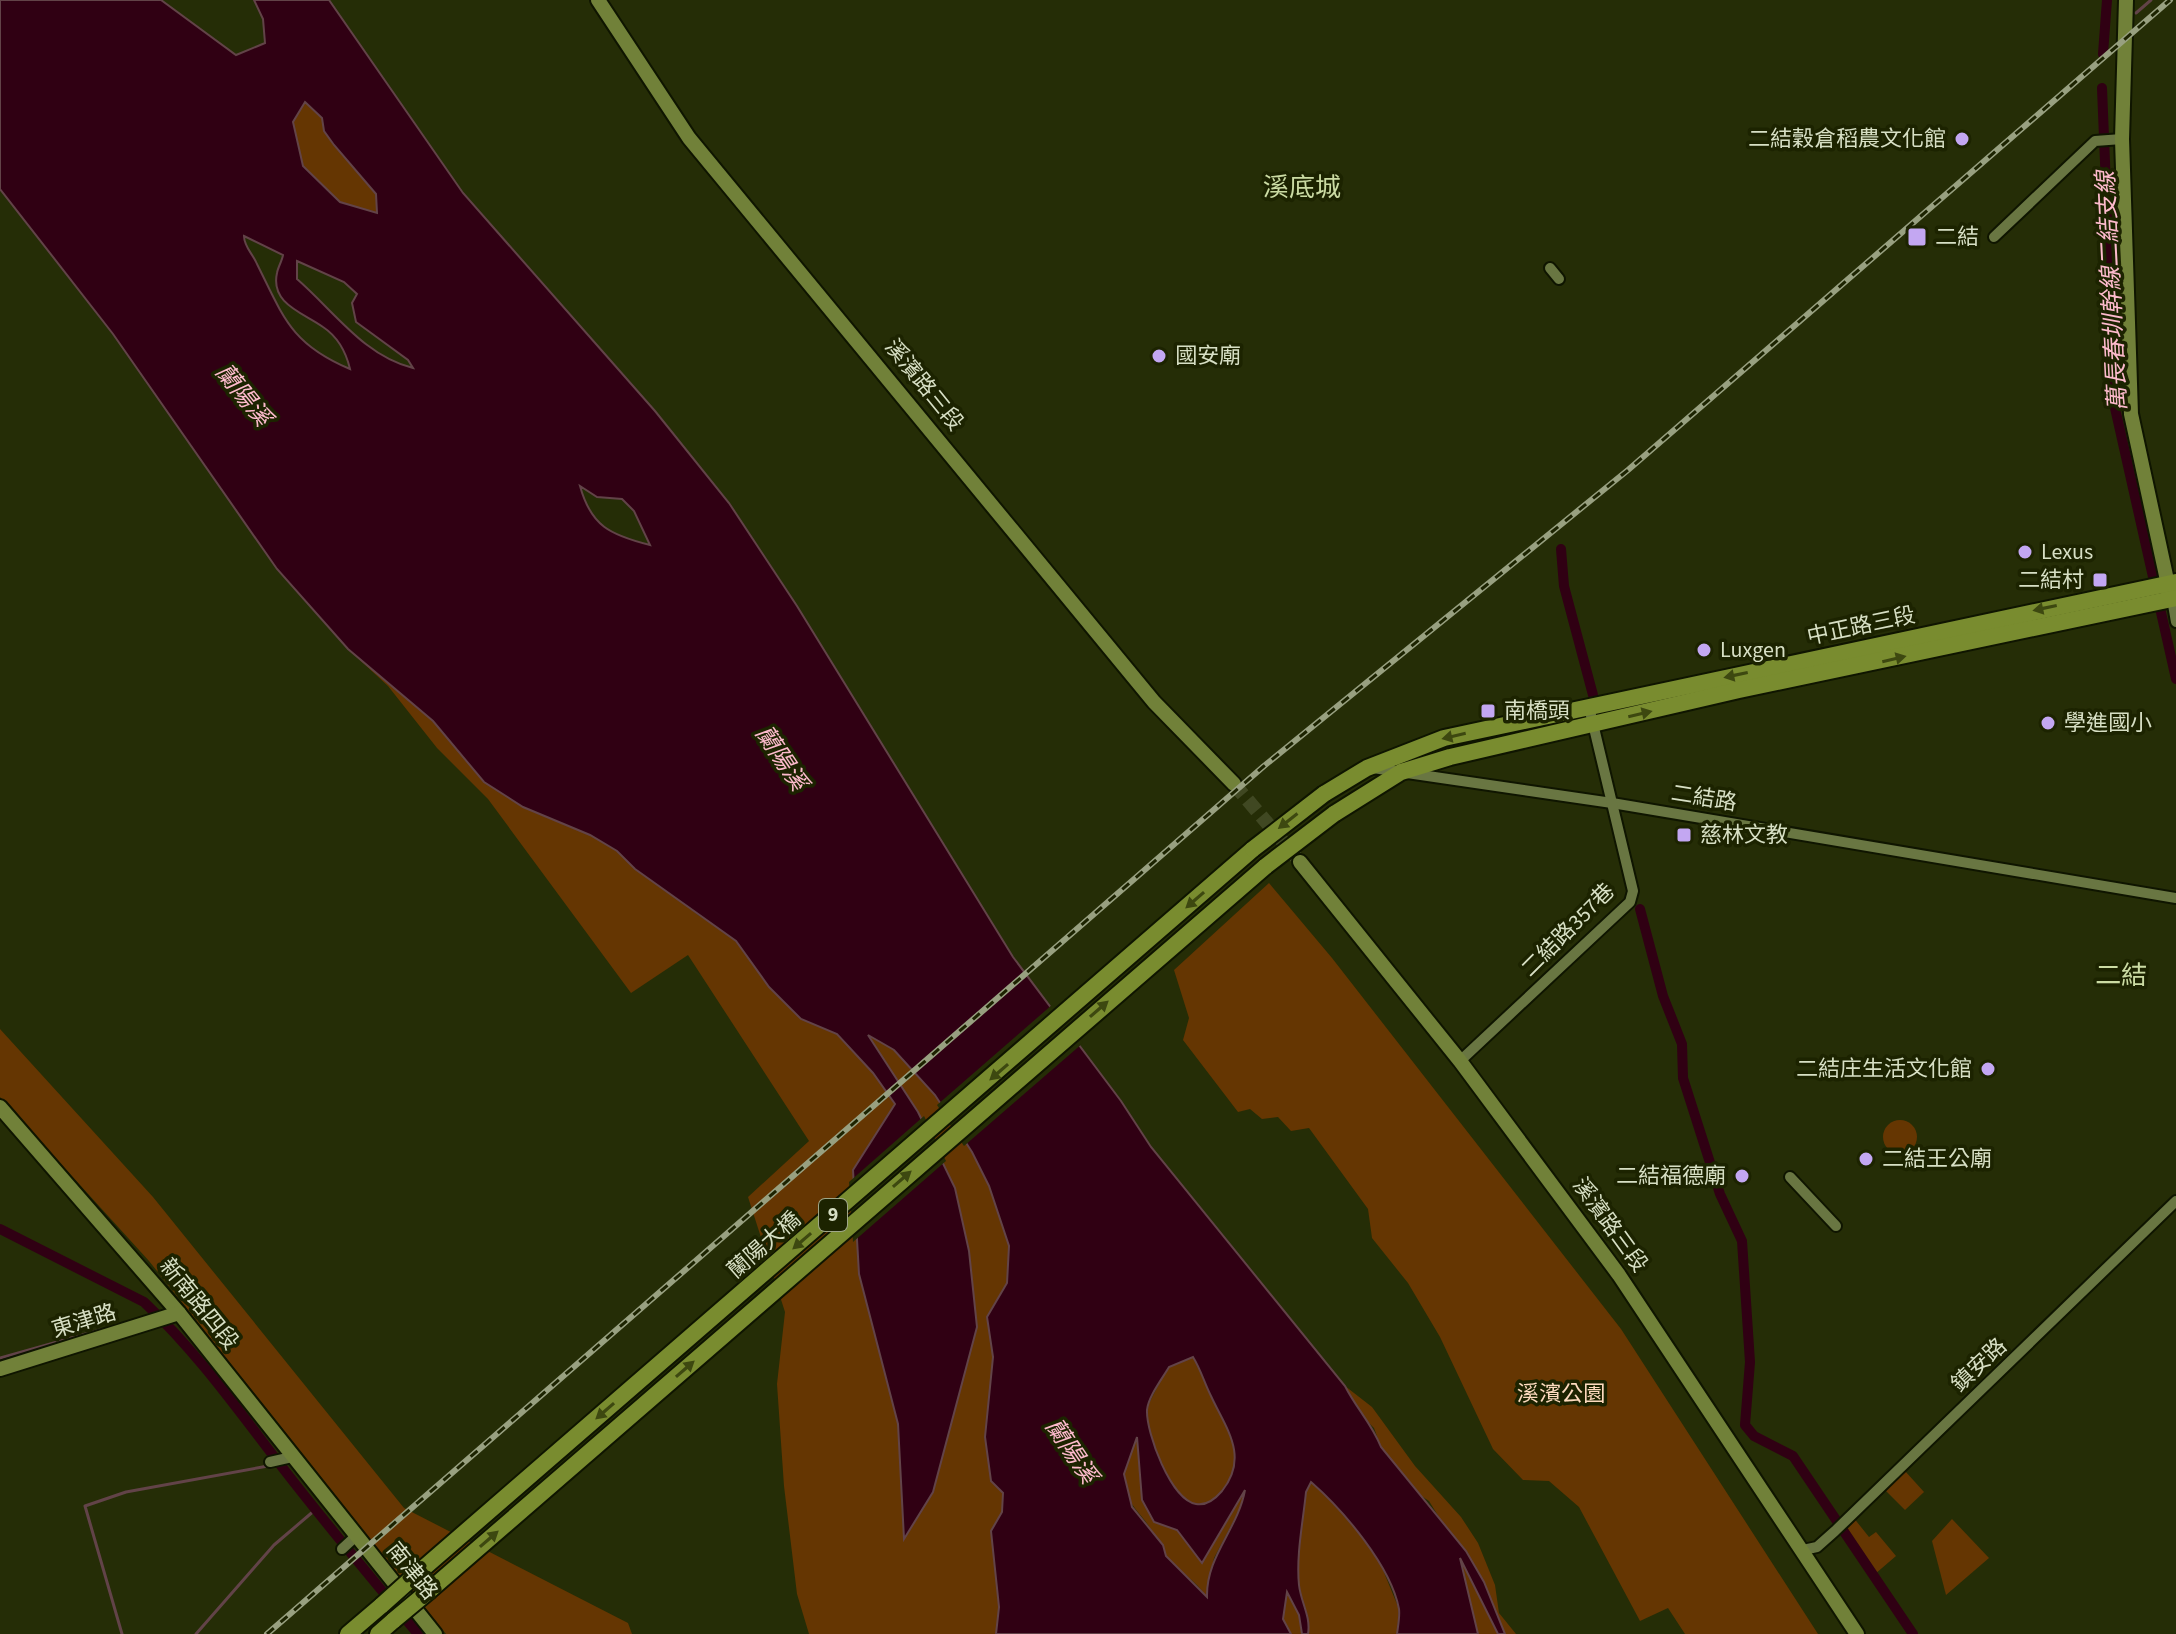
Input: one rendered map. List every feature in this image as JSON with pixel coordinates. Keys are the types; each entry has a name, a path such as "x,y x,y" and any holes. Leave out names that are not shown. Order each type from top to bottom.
{"main road":[{"name":"中正路三段","path":"1253,849 1324,794 1367,768 1444,738 2173,591"},
{"name":"中正路三段","path":"1266,866 1334,814 1401,772 1450,757 1969,634"},
{"name":"蘭陽大橋","path":"348,1634 1253,849"},
{"name":"蘭陽大橋","path":"378,1634 1266,866"}],"street":[{"name":"溪濱路三段","path":"598,0 689,138 1154,702 1234,784"},
{"path":"2126,0 2122,139 2131,414 2173,591 2176,622"},
{"path":"1994,237 2095,141 2122,139"},
{"path":"1550,268 1559,279"},
{"name":"二結路357巷","path":"1460,1061 1639,892 1612,803 1589,707"},
{"name":"二結路","path":"1367,768 1612,803 2176,898"},
{"name":"溪濱路三段","path":"1300,862 1460,1061 1642,1308 1857,1634"},
{"name":"新南路四段","path":"0,1107 167,1318 287,1458 348,1543"},
{"path":"1790,1177 1836,1226"},
{"name":"鎮安路","path":"1803,1550 1817,1547 1835,1531 2176,1201"},
{"name":"東津路","path":"0,1369 167,1318"},
{"path":"270,1462 287,1458"},
{"name":"南津路","path":"348,1543 435,1634"}],"green space":[{"path":"305,102 433,224 355,220 303,166 293,122"},
{"path":"348,649 393,672 523,807 590,835 617,851 698,915 906,1050 972,1152 989,1186 1009,1244 1015,1353 990,1391 985,1437 991,1481 1003,1493 1002,1512 991,1532 999,1607 996,1634 809,1634 797,1594 784,1486 777,1384 785,1312 748,1197 809,1141 688,955 631,993 488,799 437,748 388,686"},
{"name":"溪濱公園","path":"1269,883 1332,958 1621,1329 1818,1634 1685,1634 1668,1608 1640,1621 1579,1507 1549,1481 1523,1480 1493,1449 1440,1337 1408,1283 1372,1238 1368,1209 1309,1128 1291,1131 1278,1117 1262,1119 1250,1109 1238,1112 1183,1040 1189,1018 1174,970"},
{"path":"0,1029 153,1197 404,1508 628,1623 632,1634 446,1634 149,1261 0,1097"},
{"path":"1900,1120 1912,1125 1917,1137 1912,1149 1900,1154 1888,1149 1883,1137 1888,1125"},
{"path":"1193,1357 1211,1362 1235,1427 1246,1486 1242,1505 1214,1558 1207,1598 1165,1555 1132,1504 1125,1487 1127,1458 1154,1393 1168,1367"},
{"path":"1345,1386 1372,1407 1415,1466 1461,1517 1478,1543 1495,1585 1499,1613 1516,1634 1478,1634 1458,1554 1447,1530 1429,1501 1414,1491 1381,1447 1374,1428 1357,1411"},
{"path":"1268,1421 1354,1499 1399,1609 1397,1634 1255,1634"},
{"path":"1905,1471 1924,1492 1905,1510 1885,1490"},
{"path":"1853,1517 1869,1537 1876,1532 1896,1556 1875,1574 1843,1528"},
{"path":"1952,1519 1989,1558 1946,1595 1932,1541"}],"water":[{"name":"蘭陽溪","path":"0,0 161,0 236,55 265,43 263,19 254,0 329,0 463,193 655,411 729,503 797,606 1013,957 1121,1101 1151,1147 1345,1386 1381,1447 1466,1551 1484,1582 1505,1634 1498,1634 1460,1558 1478,1634 1397,1634 1399,1609 1376,1557 1351,1523 1311,1482 1306,1492 1298,1562 1308,1634 1302,1634 1299,1615 1287,1592 1283,1619 1291,1634 996,1634 999,1607 991,1531 1002,1512 1003,1493 991,1481 985,1437 993,1357 987,1317 1007,1283 1009,1246 989,1186 972,1152 935,1095 894,1050 868,1035 918,1112 955,1188 969,1251 977,1327 933,1492 904,1539 898,1424 859,1274 853,1170 895,1104 873,1073 837,1034 801,1019 769,987 736,941 635,869 617,851 590,835 523,807 484,782 433,721 348,649 277,569 113,334 0,189","holes":["305,102 322,118 324,131 376,194 377,213 340,202 303,166 293,122","244,236 283,255 276,284 283,300 333,335 344,351 350,369 330,360 302,339 283,314 245,244","297,261 344,282 357,294 352,303 356,322 408,360 413,368 379,354 350,331 297,279","580,486 597,497 622,499 634,511 650,545 604,527 596,520","1193,1357 1228,1430 1235,1454 1230,1478 1220,1494 1210,1501 1196,1504 1187,1500 1169,1479 1155,1449 1148,1420 1147,1410 1169,1367","1137,1437 1142,1500 1154,1522 1177,1530 1202,1563 1245,1490 1212,1568 1207,1597 1166,1556 1163,1545 1132,1507 1124,1474"]}],"pier":[{"path":"1053,1004 1083,1043 964,1146 937,1105"},
{"path":"924,1116 946,1161 853,1242 849,1182"}],"waterway":[{"name":"萬長春圳幹線二結支線","path":"2103,54 2107,0"},
{"path":"2136,13 2151,0"},
{"name":"萬長春圳幹線二結支線","path":"2102,88 2115,408 2176,679"},
{"path":"1561,549 1564,586 1593,695"},
{"path":"1640,909 1663,996 1682,1044 1683,1078 1720,1194 1742,1241 1750,1362 1745,1425 1754,1436 1793,1456 1913,1634"},
{"path":"0,1229 144,1302 199,1361 418,1634"},
{"path":"0,1358 100,1330"},
{"path":"122,1634 85,1506 126,1492 268,1466"},
{"path":"196,1634 274,1545 315,1510"}],"tunnel":[{"path":"1234,784 1296,857"}],"railway":[{"path":"267,1634 1264,766 1628,470 2170,0"}],"place":[{"name":"二結穀倉稻農文化館","path":"1962,139"},
{"name":"二結","path":"1917,237"},
{"name":"國安廟","path":"1159,356"},
{"name":"Lexus","path":"2025,552"},
{"name":"二結村","path":"2100,580"},
{"name":"Luxgen","path":"1704,650"},
{"name":"南橋頭","path":"1488,711"},
{"name":"學進國小","path":"2048,723"},
{"name":"慈林文教","path":"1684,835"},
{"name":"二結庄生活文化館","path":"1988,1069"},
{"name":"二結王公廟","path":"1866,1159"},
{"name":"二結福德廟","path":"1742,1176"}],"district":[{"name":"溪底城","path":"1302,187"},
{"name":"二結","path":"2121,975"}]}
